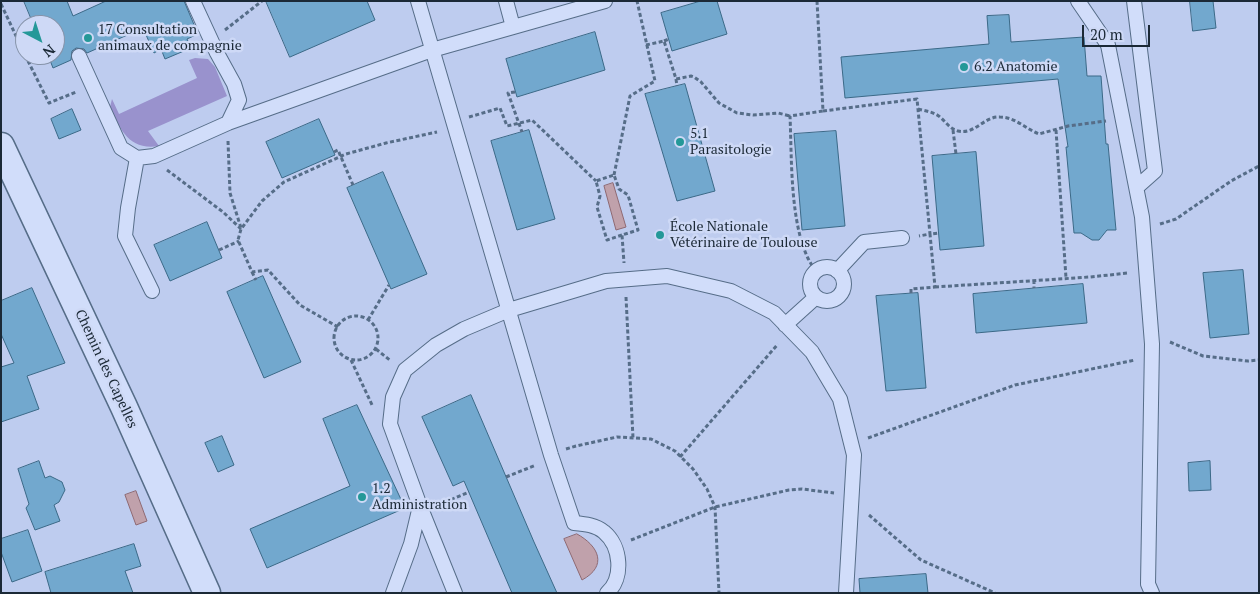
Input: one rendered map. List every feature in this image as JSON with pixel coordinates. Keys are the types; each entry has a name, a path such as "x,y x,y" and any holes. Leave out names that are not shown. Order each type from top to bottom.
{"street":[{"name":"Chemin des Capelles","path":"4,158 124,407 208,593"}],"lane":[{"path":"193,1 217,53 234,84 239,100 228,123"},
{"path":"418,1 552,455 574,523 590,524 603,531 616,546 618,566 616,581 607,593"},
{"path":"506,1 513,27"},
{"path":"79,56 121,148 137,158 154,156 228,123 432,50 605,1"},
{"path":"1078,1 1108,45 1137,187 1143,230 1152,357 1148,584 1152,593"},
{"path":"1134,1 1155,171 1137,187"},
{"path":"137,158 125,236 152,291"},
{"path":"837,271 864,242 902,238"},
{"path":"826,268 837,271 843,280 840,296 830,301 824,301 816,297 810,286 812,276 816,271 826,268"},
{"path":"455,593 390,424 393,397 405,370 443,341 464,329 509,310 606,281 668,276 731,291 774,313 812,352 840,399 854,456 846,593"},
{"path":"788,328 816,297"},
{"path":"393,593 410,544 420,506"}],"path":[{"path":"217,53 223,31 262,1"},
{"path":"241,229 262,201 284,182 341,156 454,125 500,108 507,126 532,120 596,181 600,196 597,207 607,240 638,230 628,195 619,189 614,175 630,96 655,81 637,1"},
{"path":"817,1 823,111"},
{"path":"1,4 15,34"},
{"path":"646,44 668,39"},
{"path":"664,40 677,86"},
{"path":"30,65 49,103 91,84"},
{"path":"676,79 694,77 701,82 719,104 737,113 754,115 778,113 790,116 917,99 935,286"},
{"path":"516,92 508,93 522,132"},
{"path":"918,109 929,111 939,116 953,129 966,132 1000,116 1022,124 1039,134 1068,126 1123,119"},
{"path":"790,116 798,231 808,261 816,271"},
{"path":"228,123 230,193 241,229 239,242 256,280"},
{"path":"953,129 956,154"},
{"path":"1056,130 1066,278"},
{"path":"334,152 338,150 353,185"},
{"path":"154,156 157,162 223,212 241,229"},
{"path":"1143,230 1176,219 1231,180 1259,166"},
{"path":"596,181 614,175"},
{"path":"902,238 939,233"},
{"path":"622,235 626,279 633,438"},
{"path":"219,250 239,242"},
{"path":"252,272 268,270 300,305 338,327"},
{"path":"911,294 911,289 935,286 1146,271"},
{"path":"1034,280 1034,288"},
{"path":"368,320 389,285"},
{"path":"358,316 368,320 376,328 378,335 376,350 365,359 350,360 344,357 335,346 334,338 338,327 344,320 351,317 358,316"},
{"path":"680,456 788,328"},
{"path":"1151,334 1202,356 1248,361 1259,360"},
{"path":"851,444 1015,385 1152,357"},
{"path":"350,360 378,418 391,418"},
{"path":"552,455 576,446 617,437 651,439 675,451 693,469 707,489 715,507 719,593"},
{"path":"506,477 535,466"},
{"path":"616,546 715,507 789,490 820,491 851,498 921,560 995,593"},
{"path":"438,505 469,492"}],"shaded area":[{"path":"195,58 208,59 215,67 227,96 148,131 159,146 149,147 133,142 122,130 110,107 112,99 119,114 197,78 189,60"},
{"path":"613,183 626,227 616,230 604,186"},
{"path":"136,491 147,521 136,525 125,495"},
{"path":"577,534 591,544 595,550 598,562 595,569 582,580 564,539"}],"building":[{"name":"17 Consultation animaux de compagnie","path":"24,1 67,1 73,16 106,1 184,1 198,34 187,39 191,48 165,59 161,49 154,53 143,28 87,53 84,49 76,48 72,51 71,60 65,63 65,15 30,15"},
{"path":"266,1 367,1 375,20 290,57"},
{"path":"701,1 717,1 727,34 672,51 661,13"},
{"path":"1190,1 1213,1 1216,28 1193,31"},
{"path":"1009,15 1011,42 1084,37 1087,76 1101,76 1106,144 1108,144 1116,230 1107,230 1099,240 1092,240 1081,233 1074,233 1066,147 1068,147 1058,79 845,98 841,57 989,44 987,16"},
{"path":"595,32 605,70 517,97 506,59"},
{"name":"5.1 Parasitologie","path":"685,84 715,191 677,201 645,94"},
{"path":"72,109 81,130 59,139 51,119"},
{"path":"319,119 335,155 282,178 266,142"},
{"path":"529,130 555,219 517,230 491,141"},
{"path":"836,131 845,226 802,230 794,134"},
{"path":"976,152 984,246 940,250 932,156"},
{"path":"383,172 427,274 391,289 347,188"},
{"path":"207,222 222,258 170,281 154,245"},
{"path":"1243,270 1249,334 1210,338 1203,273"},
{"path":"263,276 301,362 264,378 227,292"},
{"path":"1083,284 1087,323 976,333 973,294"},
{"path":"32,288 65,363 27,376 39,409 1,422 1,367 14,363 1,334 1,301"},
{"path":"918,293 926,388 886,391 876,296"},
{"path":"471,395 557,593 512,593 464,481 453,486 422,417"},
{"name":"1.2 Administration","path":"357,405 405,508 267,568 250,529 350,486 323,419"},
{"path":"222,436 234,465 218,472 205,443"},
{"path":"39,461 45,478 50,476 62,482 65,490 59,502 54,505 60,521 35,530 26,508 29,504 18,469"},
{"path":"1210,461 1211,490 1189,491 1188,463"},
{"path":"28,530 42,571 12,582 1,552 1,539"},
{"path":"134,544 141,566 125,571 133,593 51,593 45,572"},
{"path":"926,574 928,593 860,593 859,579"}],"place":[{"name":"17 Consultation animaux de compagnie","path":"88,38"},
{"name":"6.2 Anatomie","path":"964,67"},
{"name":"5.1 Parasitologie","path":"680,142"},
{"name":"École Nationale Vétérinaire de Toulouse","path":"660,235"},
{"name":"1.2 Administration","path":"362,497"}]}
